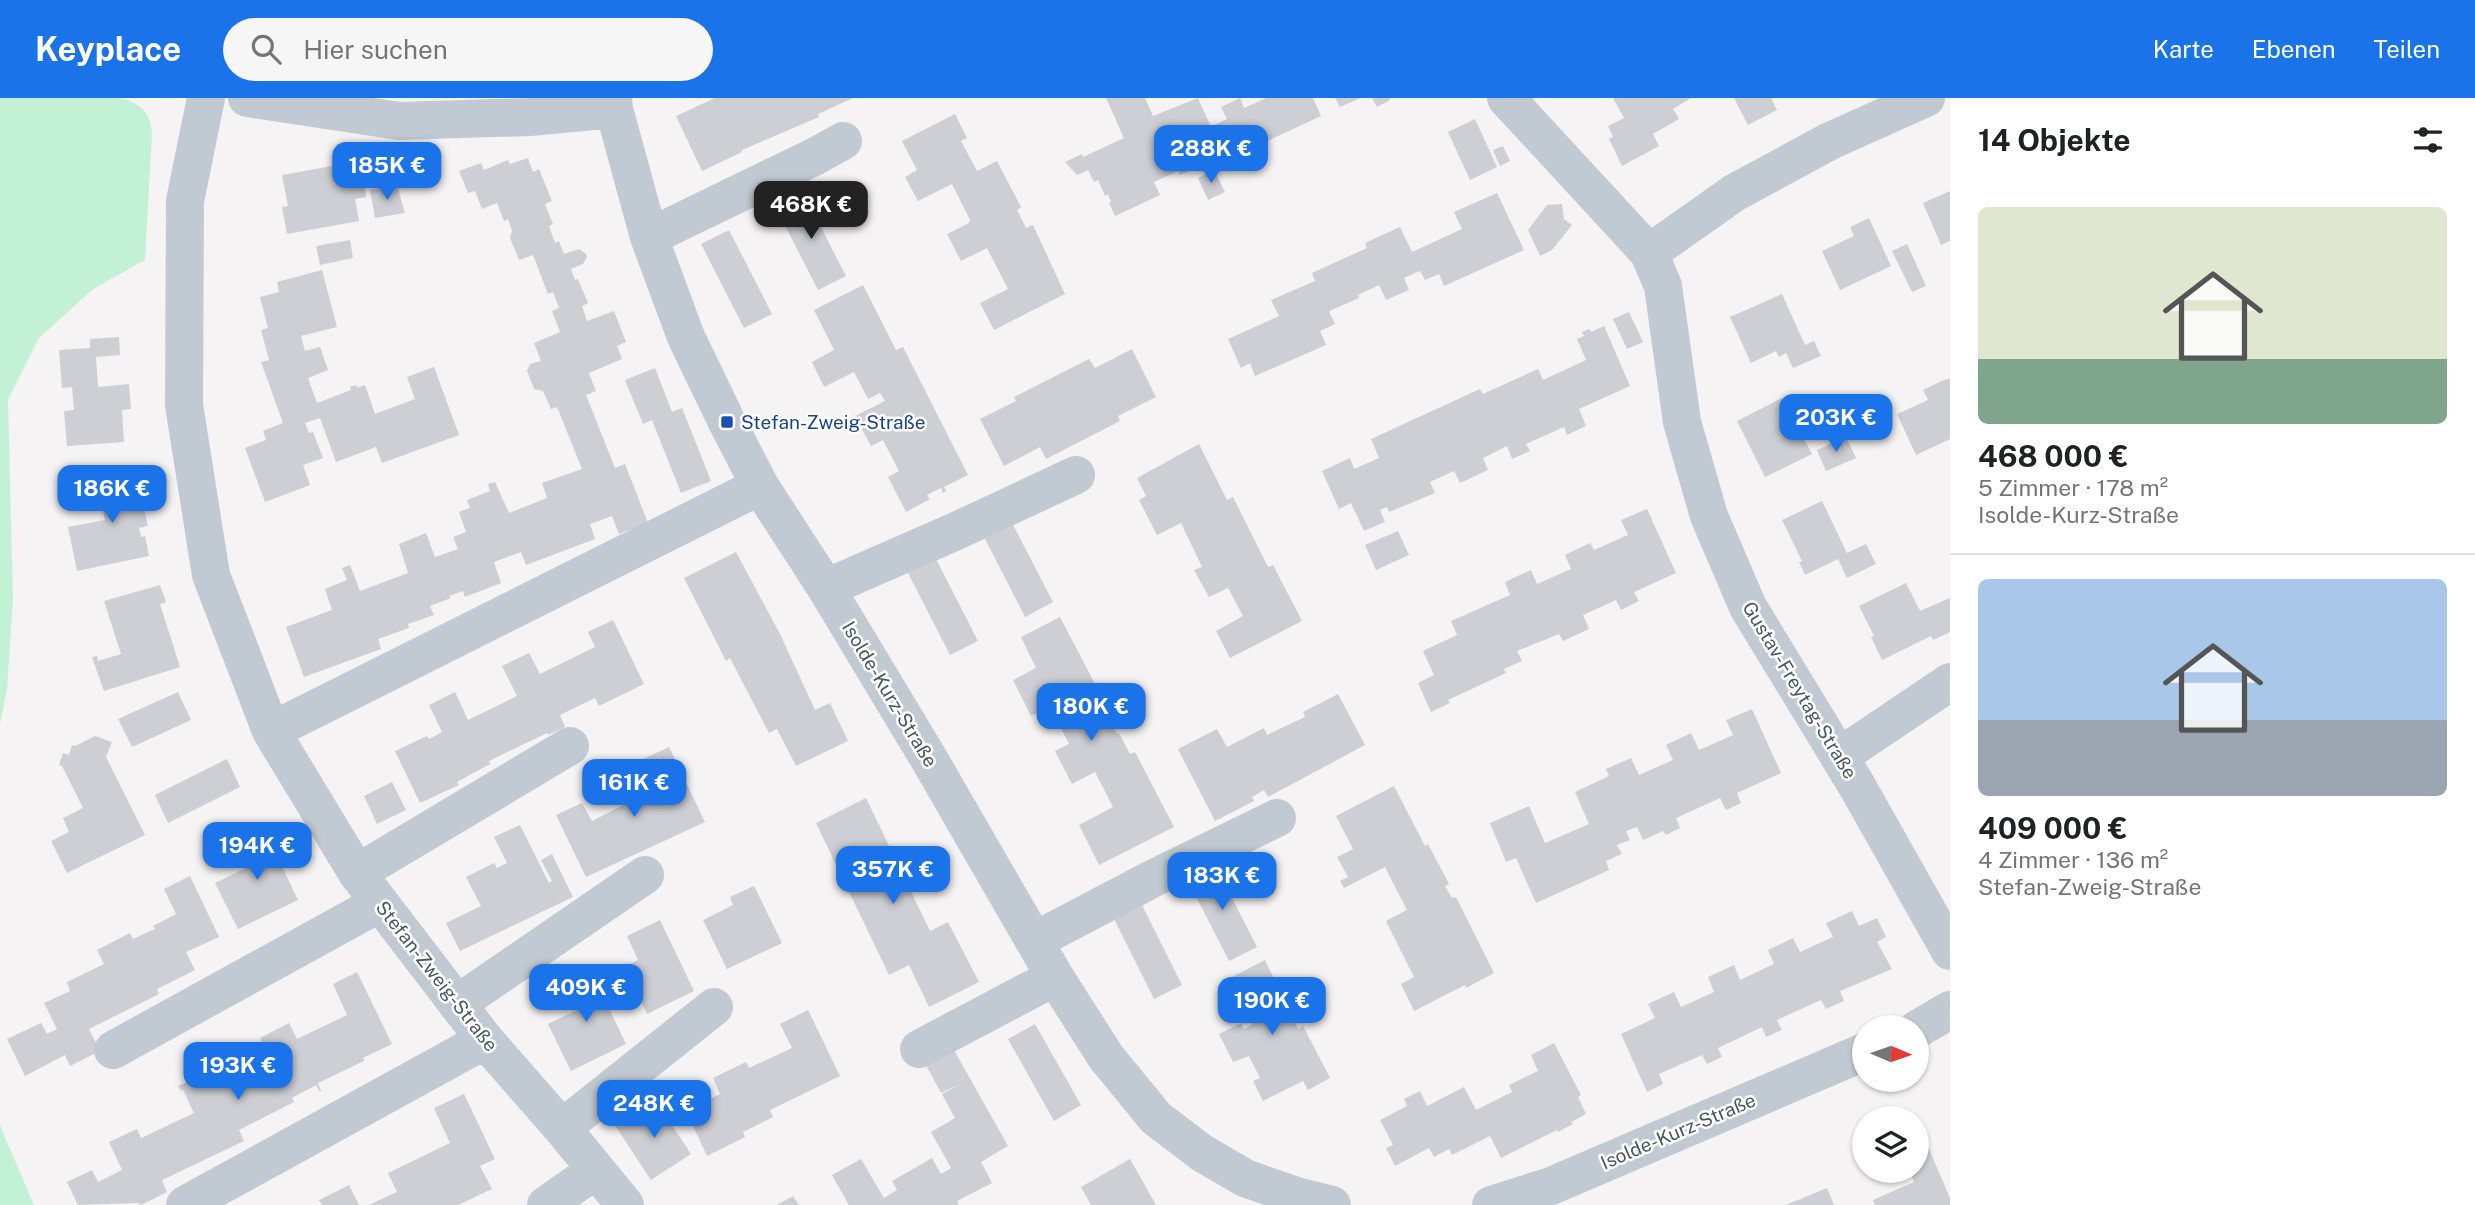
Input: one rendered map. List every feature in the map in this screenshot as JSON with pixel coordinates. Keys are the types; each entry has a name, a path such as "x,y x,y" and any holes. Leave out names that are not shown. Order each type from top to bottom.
{"street":[{"name":"Stefan-Zweig-Straße","path":"206,98 185,201 184,405 212,575 271,731 369,888 485,1040 625,1205"},
{"path":"247,98 400,121 530,117 613,104"},
{"name":"Gustav-Freytag-Straße","path":"1506,98 1648,253 1662,286 1682,422 1709,516 1748,607 1840,757 1950,951"},
{"path":"1648,253 1734,193 1830,141 1926,98"},
{"name":"Isolde-Kurz-Straße","path":"613,104 649,237 686,337 760,486 826,588 929,759 1055,977 1106,1057 1156,1118 1202,1153 1245,1178 1307,1202"},
{"path":"649,237 843,141"},
{"path":"826,588 1076,475"},
{"path":"271,731 760,486"},
{"path":"1840,757 1950,682"},
{"path":"113,1050 369,888 570,746"},
{"path":"1034,941 1277,818"},
{"path":"457,1004 645,875"},
{"path":"919,1049 1055,977"},
{"path":"562,1128 714,1007"},
{"path":"1929,1022 1950,1010"},
{"path":"185,1205 485,1040"},
{"name":"Isolde-Kurz-Straße","path":"1491,1205 1550,1186 1852,1057"},
{"path":"546,1205 596,1170"}],"green space":[{"path":"0,98 120,98 134,103 147,114 152,133 145,260 93,289 39,338 8,400 13,599 7,690 0,724"},
{"path":"0,1123 1,1128 34,1205 0,1205"}],"building":[{"path":"715,98 853,98 818,114 819,117 742,150 702,171 676,116"},
{"path":"1106,98 1145,98 1153,116 1198,98 1211,127 1227,119 1221,107 1240,98 1244,108 1266,98 1313,98 1321,116 1261,144 1259,139 1180,175 1178,171 1154,182 1160,195 1115,216 1108,194 1105,196 1098,180 1094,182 1088,170 1077,175 1065,162 1082,154 1083,157 1124,138"},
{"path":"1335,98 1360,98 1340,107"},
{"path":"1372,98 1389,98 1390,100 1377,107"},
{"path":"1613,98 1691,98 1673,109 1679,119 1653,134 1659,146 1622,166 1609,139 1613,137 1608,126 1624,118"},
{"path":"1734,98 1771,98 1777,110 1748,125"},
{"path":"955,114 967,138 961,141 977,171 997,161 1021,207 1017,210 1026,228 1033,225 1065,294 994,330 980,303 1008,289 987,248 961,261 947,234 970,220 952,184 918,201 905,177 917,170 902,141"},
{"path":"1475,119 1497,167 1470,180 1448,132"},
{"path":"1503,146 1510,161 1500,166 1493,150"},
{"path":"528,158 533,172 539,169 552,201 545,204 553,224 549,226 555,243 559,241 564,254 579,249 586,254 583,264 571,269 588,303 582,306 587,321 614,311 626,342 617,346 622,359 589,373 596,391 586,395 615,468 625,464 648,523 619,534 612,516 590,524 595,539 526,565 521,552 494,562 501,583 465,597 463,591 449,596 451,598 430,606 434,615 408,624 409,628 378,639 381,649 304,677 286,627 332,610 325,589 347,580 342,568 350,565 360,591 408,573 399,544 426,533 435,557 458,549 453,537 466,532 459,512 470,508 467,500 490,491 488,484 495,482 509,513 547,498 542,483 582,469 557,407 551,409 543,391 534,389 527,371 530,364 541,361 534,343 560,332 552,311 559,308 553,292 548,294 533,255 519,260 510,238 512,231 508,219 504,221 497,203 482,209 475,191 468,193 459,171 481,163 484,170 508,160 510,164"},
{"path":"360,161 366,197 355,199 359,221 287,234 282,207 288,206 282,175"},
{"path":"1214,170 1225,192 1208,200 1198,178"},
{"path":"397,185 405,213 375,218 370,190"},
{"path":"1950,191 1950,241 1941,245 1923,203"},
{"path":"803,192 846,276 818,290 775,206"},
{"path":"1497,193 1524,250 1444,286 1439,274 1425,280 1420,271 1404,278 1409,290 1386,300 1379,285 1358,295 1359,298 1329,311 1335,324 1320,331 1326,345 1255,376 1250,363 1241,368 1228,339 1279,316 1271,300 1315,281 1312,273 1367,248 1365,243 1400,227 1412,252 1462,229 1454,212"},
{"path":"1562,204 1564,219 1572,225 1552,250 1540,256 1528,230 1547,205"},
{"path":"1869,218 1891,266 1840,290 1822,251 1854,236 1850,227"},
{"path":"729,230 772,314 744,328 701,244"},
{"path":"350,240 353,258 320,265 316,246"},
{"path":"1907,244 1926,286 1912,292 1892,251"},
{"path":"322,270 337,327 301,336 305,351 320,347 328,370 308,378 317,403 351,390 350,387 365,385 375,414 415,399 407,377 434,367 459,435 382,463 376,447 336,462 320,418 305,423 309,433 313,432 323,458 303,465 310,485 265,502 245,448 266,440 263,431 283,423 261,362 269,360 261,330 268,328 260,297 279,292 277,282"},
{"path":"863,285 896,350 903,347 968,475 944,487 946,491 943,493 941,488 927,495 930,499 906,512 888,477 899,471 883,440 871,446 855,416 885,401 880,393 868,399 854,372 824,387 812,362 834,350 814,310"},
{"path":"1782,294 1805,345 1814,341 1821,356 1793,368 1786,353 1779,357 1776,351 1751,363 1730,317"},
{"path":"1629,312 1643,342 1627,349 1613,319"},
{"path":"1604,326 1630,386 1579,409 1586,426 1567,435 1564,427 1526,444 1530,451 1512,459 1507,446 1483,458 1488,470 1460,483 1454,471 1430,482 1435,493 1389,512 1387,507 1380,510 1385,522 1364,531 1351,503 1339,509 1322,471 1350,458 1354,469 1379,458 1371,439 1480,389 1483,394 1538,369 1543,380 1586,360 1577,339 1584,336 1582,332 1590,329 1591,332"},
{"path":"119,337 120,355 96,357 98,387 129,384 131,409 122,410 124,442 67,446 64,411 74,410 72,387 62,388 59,350 90,348 90,339"},
{"path":"1132,349 1156,397 1118,416 1120,421 1046,459 1040,447 1004,466 980,419 1016,401 1014,397 1089,359 1095,368"},
{"path":"655,368 672,412 682,408 711,481 681,493 652,420 643,424 625,380"},
{"path":"1950,379 1950,439 1916,455 1897,414 1928,400 1923,390"},
{"path":"1782,398 1812,454 1765,477 1737,421"},
{"path":"1846,437 1856,458 1826,471 1817,450"},
{"path":"1199,444 1227,500 1233,497 1268,567 1273,565 1302,621 1230,658 1216,631 1243,616 1228,588 1209,597 1194,570 1202,567 1181,523 1157,535 1139,500 1146,496 1137,478"},
{"path":"137,473 148,526 139,528 141,537 145,536 149,556 77,571 68,527 105,520 101,502 94,503 90,482"},
{"path":"1822,501 1847,553 1866,544 1876,564 1847,578 1838,559 1805,575 1799,562 1802,561 1782,520"},
{"path":"1647,509 1676,573 1634,592 1639,601 1621,610 1616,600 1583,615 1589,629 1563,641 1559,634 1517,651 1522,661 1504,669 1506,673 1448,700 1450,703 1431,712 1418,683 1434,675 1423,651 1457,635 1451,621 1510,595 1505,582 1531,570 1537,584 1571,569 1565,555 1590,543 1594,550 1628,535 1621,520"},
{"path":"1010,519 1053,602 1025,617 982,533"},
{"path":"1398,531 1409,555 1376,570 1365,545"},
{"path":"736,552 780,634 815,710 830,703 848,741 796,766 777,729 769,733 730,658 726,661 684,578"},
{"path":"935,557 978,641 950,655 907,571"},
{"path":"1906,583 1920,611 1950,598 1950,632 1933,640 1931,636 1882,660 1859,606"},
{"path":"160,585 166,602 160,604 180,667 104,691 92,657 97,656 98,661 121,654 104,601"},
{"path":"1060,617 1095,684 1099,682 1112,708 1105,711 1117,734 1119,733 1130,754 1135,752 1174,827 1099,865 1079,825 1113,807 1095,772 1072,784 1055,751 1069,744 1050,707 1031,716 1013,680 1036,668 1021,637"},
{"path":"613,620 644,684 599,706 595,698 560,715 565,727 489,761 490,764 457,782 459,785 420,803 395,751 442,732 429,705 455,692 468,720 517,696 502,666 529,653 540,674 595,647 588,632"},
{"path":"178,692 191,720 132,747 118,719"},
{"path":"1338,694 1365,745 1268,797 1264,790 1252,797 1254,801 1215,821 1178,749 1217,729 1227,747 1264,728 1267,735 1305,717 1303,712"},
{"path":"1752,709 1781,773 1737,793 1741,803 1726,810 1720,798 1676,818 1680,828 1666,835 1663,831 1643,840 1637,827 1626,831 1630,840 1617,845 1622,854 1606,861 1609,870 1536,903 1516,858 1506,862 1490,823 1529,806 1545,843 1589,824 1575,792 1609,776 1606,769 1631,758 1639,775 1673,760 1666,745 1691,733 1699,750 1733,735 1726,720"},
{"path":"95,736 112,742 106,757 145,835 67,873 51,841 69,832 63,818 83,808 62,766 59,765 63,753 69,755 72,745"},
{"path":"669,747 705,822 586,877 556,815 582,803 592,821 657,788 643,759"},
{"path":"227,759 240,787 168,823 155,795"},
{"path":"392,782 406,810 377,824 364,796"},
{"path":"1394,786 1425,846 1428,844 1449,884 1445,886 1452,898 1456,897 1494,973 1414,1011 1401,984 1414,977 1386,921 1407,910 1385,867 1344,888 1340,881 1348,877 1337,857 1353,849 1336,816"},
{"path":"866,798 930,931 948,922 979,982 929,1007 909,965 889,975 816,823"},
{"path":"262,825 298,900 238,929 215,883 250,866 236,838"},
{"path":"520,825 549,883 552,881 541,860 552,854 573,897 460,951 446,923 481,906 466,877 494,863 497,868 507,863 494,837"},
{"path":"1214,863 1257,947 1229,961 1186,877"},
{"path":"190,876 219,937 186,952 195,970 157,989 159,994 89,1029 100,1051 70,1066 65,1055 25,1076 7,1039 41,1023 47,1034 57,1029 44,1003 70,991 67,982 104,964 97,950 130,933 133,939 155,929 153,926 176,914 164,889"},
{"path":"754,886 782,943 727,969 703,920 733,905 730,897"},
{"path":"1140,901 1182,985 1154,999 1112,915"},
{"path":"1852,911 1859,926 1877,918 1886,937 1877,942 1892,969 1840,991 1844,1001 1826,1009 1821,1000 1777,1020 1782,1030 1766,1037 1762,1027 1718,1048 1722,1057 1707,1064 1702,1055 1659,1074 1663,1084 1647,1092 1621,1034 1655,1018 1648,1004 1674,992 1681,1007 1714,992 1708,977 1734,965 1740,980 1774,964 1768,950 1793,938 1800,952 1833,937 1826,923"},
{"path":"660,920 694,991 647,1014 624,967 638,960 627,936"},
{"path":"1265,960 1298,1029 1303,1026 1330,1078 1308,1090 1303,1081 1263,1101 1253,1081 1260,1078 1249,1056 1233,1062 1219,1034 1241,1023 1244,1029 1253,1024 1230,978"},
{"path":"589,967 626,1044 571,1071 548,1024 579,1009 564,979"},
{"path":"357,972 392,1044 318,1083 320,1092 316,1085 292,1098 294,1102 239,1130 244,1141 162,1180 167,1192 141,1205 78,1205 67,1182 92,1170 98,1182 122,1170 109,1142 137,1129 141,1138 194,1113 183,1090 178,1086 211,1071 218,1086 256,1068 258,1073 273,1066 260,1038 289,1023 297,1039 347,1015 333,984"},
{"path":"808,1010 840,1076 770,1110 773,1117 743,1132 745,1137 707,1156 686,1111 720,1094 713,1078 746,1062 749,1068 792,1048 780,1024"},
{"path":"1035,1024 1081,1105 1054,1121 1008,1039"},
{"path":"1554,1043 1581,1095 1578,1097 1586,1114 1558,1132 1557,1130 1501,1158 1490,1136 1452,1155 1449,1149 1434,1157 1429,1148 1395,1166 1386,1148 1393,1145 1380,1120 1407,1106 1404,1099 1420,1091 1427,1106 1464,1087 1476,1110 1512,1092 1509,1085 1538,1071 1531,1055"},
{"path":"954,1050 1008,1146 981,1162 992,1183 957,1201 957,1205 849,1205 832,1175 861,1159 884,1198 897,1190 892,1181 932,1158 941,1174 951,1168 931,1132 955,1118 942,1094 960,1084 941,1093 926,1065"},
{"path":"464,1094 495,1159 480,1166 492,1189 458,1205 369,1205 397,1192 388,1173 450,1143 434,1108"},
{"path":"656,1101 691,1154 651,1180 616,1127"},
{"path":"1929,1149 1950,1198 1950,1205 1875,1205 1873,1200 1912,1183 1929,1183"},
{"path":"1130,1159 1156,1205 1091,1205 1081,1187"},
{"path":"349,1185 359,1205 322,1205 319,1200"},
{"path":"1827,1188 1834,1205 1786,1205"},
{"path":"793,1196 799,1205 777,1205"}],"place":[{"name":"Stefan-Zweig-Straße","path":"727,422"}]}
